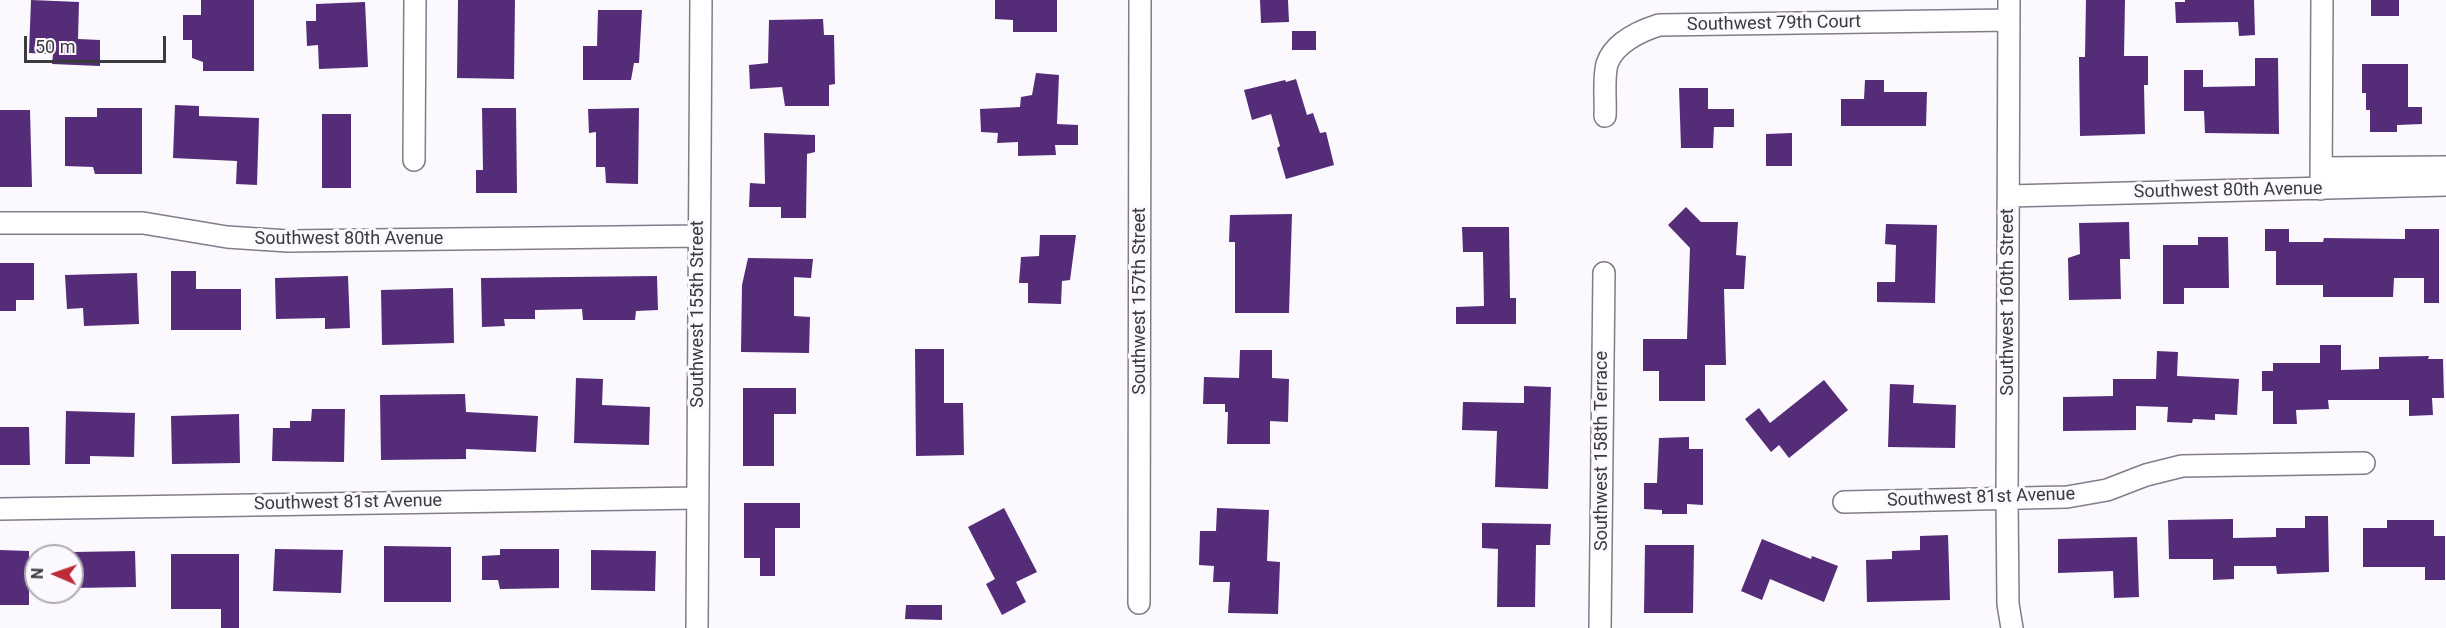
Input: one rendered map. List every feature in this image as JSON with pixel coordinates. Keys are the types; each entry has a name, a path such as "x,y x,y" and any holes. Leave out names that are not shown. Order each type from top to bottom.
{"street":[{"path":"414,160 415,0"},
{"name":"Southwest 155th Street","path":"697,628 701,0"},
{"name":"Southwest 157th Street","path":"1139,603 1140,0"},
{"path":"2322,0 2321,179 2446,167"},
{"name":"Southwest 79th Court","path":"1605,117 1607,64 1614,52 1629,38 1644,29 1659,25 2009,10"},
{"name":"Southwest 160th Street","path":"2009,10 2007,499 2008,604 2012,628"},
{"name":"Southwest 80th Avenue","path":"2009,196 2321,179 2446,185"},
{"name":"Southwest 80th Avenue","path":"0,223 143,223 227,237 288,241 699,236"},
{"name":"Southwest 158th Terrace","path":"1600,628 1604,273"},
{"name":"Southwest 81st Avenue","path":"1844,502 2047,499 2086,495 2167,468 2182,466 2364,463"},
{"name":"Southwest 81st Avenue","path":"0,509 697,498"},
{"name":"Southwest 160th Street","path":"2003,628 2008,604"}],"building":[{"path":"31,0 79,2 78,39 100,40 100,66 52,64 53,54 29,53"},
{"path":"201,0 254,0 254,71 203,71 203,62 192,58 192,40 183,40 183,15 201,15"},
{"path":"458,0 515,0 514,79 457,78"},
{"path":"995,0 1057,0 1057,32 1013,32 1013,20 995,19"},
{"path":"1260,0 1288,0 1289,22 1261,23"},
{"path":"2086,0 2125,0 2124,56 2148,56 2148,85 2144,85 2145,134 2080,136 2079,57 2085,57"},
{"path":"2185,0 2254,0 2255,35 2239,36 2238,22 2176,23 2175,2 2185,2"},
{"path":"2371,0 2399,0 2399,16 2371,16"},
{"path":"365,2 368,67 319,69 318,45 307,46 306,21 316,21 316,4"},
{"path":"598,10 642,10 639,63 634,63 631,80 583,80 583,46 597,46"},
{"path":"823,19 824,35 834,35 835,84 829,85 829,106 785,106 782,87 750,89 749,65 768,63 769,20"},
{"path":"1292,31 1316,31 1316,50 1292,50"},
{"path":"2255,58 2278,58 2279,134 2205,133 2204,111 2184,111 2184,70 2203,70 2203,87 2255,86"},
{"path":"2362,64 2408,64 2408,107 2422,107 2422,124 2397,125 2397,132 2370,132 2370,110 2366,110 2366,93 2362,93"},
{"path":"1036,73 1059,75 1057,124 1078,125 1078,145 1055,145 1056,155 1018,156 1018,142 997,143 998,133 981,132 980,109 1020,107 1021,97 1032,95"},
{"path":"1296,79 1307,115 1313,113 1320,133 1326,132 1334,165 1286,179 1271,114 1252,120 1244,90"},
{"path":"1865,80 1884,80 1884,92 1927,92 1926,126 1841,126 1841,99 1864,99"},
{"path":"1679,88 1708,88 1708,109 1734,109 1734,127 1714,127 1713,148 1681,148"},
{"path":"175,105 199,106 199,116 259,118 257,185 236,184 237,161 173,158"},
{"path":"97,108 142,108 142,174 95,174 93,167 65,166 65,117 97,117"},
{"path":"482,108 516,108 517,193 476,193 476,170 483,170"},
{"path":"639,108 638,184 606,183 605,167 596,167 596,132 589,133 588,109"},
{"path":"0,110 30,110 32,187 0,187"},
{"path":"322,114 351,114 351,188 322,188"},
{"path":"764,133 815,135 815,152 807,154 806,218 781,218 781,207 749,207 750,183 765,184"},
{"path":"1792,133 1792,166 1766,166 1766,134"},
{"path":"1686,207 1701,222 1738,222 1736,255 1746,256 1744,289 1724,289 1726,365 1705,365 1705,401 1659,401 1659,371 1643,371 1643,339 1687,339 1690,248 1668,225"},
{"path":"1292,214 1289,313 1235,313 1235,242 1229,242 1230,215"},
{"path":"2129,222 2130,259 2120,259 2121,299 2069,300 2068,258 2080,254 2079,223"},
{"path":"1886,224 1937,225 1935,303 1877,302 1877,282 1895,282 1896,245 1885,244"},
{"path":"1462,227 1509,227 1510,298 1516,298 1516,324 1456,324 1456,307 1484,306 1483,252 1463,252"},
{"path":"2265,229 2289,229 2289,242 2323,242 2324,238 2405,239 2405,229 2439,229 2439,303 2424,303 2424,278 2394,278 2393,297 2323,297 2323,285 2276,285 2276,251 2265,251"},
{"path":"1040,235 1076,235 1070,280 1062,281 1061,304 1028,303 1028,283 1019,283 1021,257 1039,256"},
{"path":"2198,237 2228,237 2229,288 2184,288 2184,304 2163,304 2163,245 2198,245"},
{"path":"748,258 813,259 811,278 794,277 794,316 810,317 809,353 741,352 742,285"},
{"path":"0,263 34,263 34,300 16,300 16,311 0,311"},
{"path":"171,271 196,271 196,289 241,289 241,330 171,330"},
{"path":"137,273 139,324 84,326 83,308 67,309 65,275"},
{"path":"348,276 350,328 325,329 325,318 276,319 275,278"},
{"path":"657,276 658,310 636,311 635,320 583,320 582,309 535,310 535,319 504,319 505,326 482,327 481,278"},
{"path":"453,288 454,343 382,345 381,290"},
{"path":"2320,345 2341,345 2341,370 2379,369 2379,357 2429,356 2428,359 2443,359 2444,398 2432,398 2433,415 2409,416 2409,400 2328,400 2329,409 2296,410 2297,424 2273,424 2273,391 2262,391 2262,371 2273,371 2273,363 2320,363"},
{"path":"915,349 944,349 944,403 963,403 964,455 916,456"},
{"path":"1240,350 1272,350 1272,378 1289,379 1288,422 1270,421 1270,444 1227,444 1228,412 1225,412 1225,404 1203,404 1204,377 1239,378"},
{"path":"2157,351 2178,352 2177,376 2239,379 2237,415 2215,414 2215,420 2193,419 2192,423 2167,422 2168,407 2136,406 2136,430 2063,431 2063,397 2113,396 2113,379 2156,379"},
{"path":"576,378 603,379 602,405 650,407 649,445 574,443"},
{"path":"1824,380 1848,410 1789,458 1779,445 1771,452 1745,419 1759,408 1770,423"},
{"path":"1890,384 1914,385 1913,403 1956,405 1955,448 1888,447"},
{"path":"1524,386 1551,387 1548,489 1495,487 1497,431 1462,430 1463,402 1524,403"},
{"path":"743,388 796,388 796,414 774,414 774,466 743,466"},
{"path":"465,394 466,412 538,416 536,452 466,449 466,459 381,460 380,395"},
{"path":"312,409 345,409 344,462 272,461 273,428 290,428 290,421 311,421"},
{"path":"66,411 135,413 134,457 90,456 90,464 65,464"},
{"path":"239,414 240,463 172,464 171,416"},
{"path":"0,427 29,427 30,465 0,465"},
{"path":"1689,437 1689,449 1703,449 1703,505 1687,504 1687,514 1662,514 1662,510 1644,509 1644,483 1657,483 1659,438"},
{"path":"744,503 800,503 800,528 775,528 775,576 760,576 760,558 744,558"},
{"path":"1004,508 1037,572 1016,582 1026,602 1002,615 986,584 995,579 968,527"},
{"path":"1217,508 1269,510 1267,561 1280,562 1278,614 1228,613 1230,582 1213,582 1214,566 1199,565 1200,531 1216,531"},
{"path":"2305,516 2328,516 2329,572 2277,574 2276,566 2234,566 2234,579 2213,580 2213,559 2169,559 2168,520 2233,519 2233,538 2276,537 2276,528 2305,528"},
{"path":"2387,520 2434,520 2434,536 2445,536 2445,580 2425,580 2425,567 2363,567 2363,528 2387,528"},
{"path":"1482,523 1551,524 1550,545 1536,545 1535,607 1497,607 1498,549 1482,548"},
{"path":"1948,535 1950,600 1867,602 1866,560 1892,559 1892,551 1920,550 1920,536"},
{"path":"2137,537 2139,597 2114,598 2113,571 2058,573 2058,539"},
{"path":"1762,539 1811,559 1812,556 1838,566 1824,602 1770,579 1762,600 1741,591"},
{"path":"1645,545 1694,545 1693,613 1644,613"},
{"path":"384,546 451,547 451,602 384,602"},
{"path":"275,549 343,550 341,593 273,591"},
{"path":"500,549 559,549 559,588 500,589 498,580 482,580 482,556 500,555"},
{"path":"0,550 24,551 24,604 29,605 0,605"},
{"path":"591,550 656,551 655,591 591,590"},
{"path":"135,551 136,587 84,588 84,552"},
{"path":"171,554 239,554 239,628 221,628 221,609 171,609"},
{"path":"906,605 942,605 942,620 905,619"}]}
